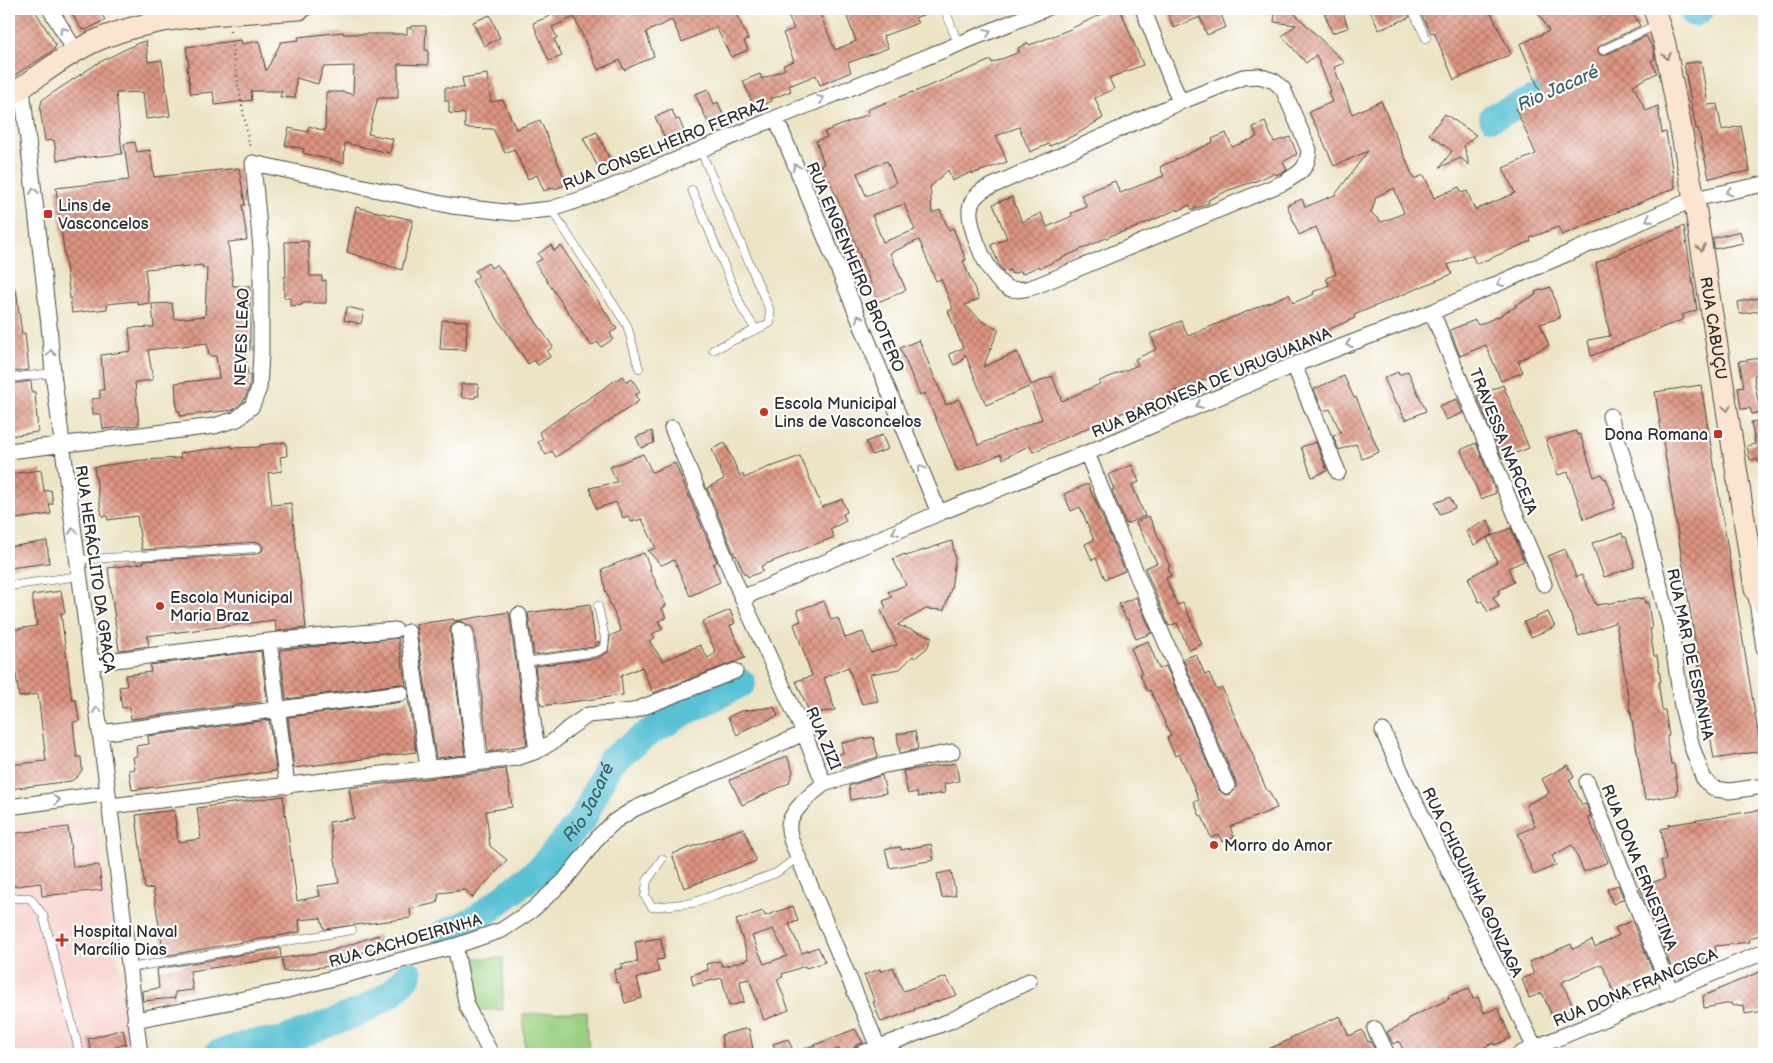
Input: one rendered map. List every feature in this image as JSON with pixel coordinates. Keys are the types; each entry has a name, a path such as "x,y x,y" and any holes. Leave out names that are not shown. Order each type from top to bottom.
{"street":[{"path":"50,9 76,52"},
{"path":"16,92 99,39 135,28 181,18 300,9"},
{"name":"RUA CONSELHEIRO FERRAZ","path":"253,162 452,206 514,213 551,209 585,198 958,44 1023,13 1045,9"},
{"path":"1143,9 1180,102"},
{"name":"RUA CABUÇU","path":"1657,16 1665,44 1694,199 1760,597 1764,648"},
{"path":"1259,76 1274,81 1283,89 1309,150 1304,170 1283,183 1041,284 1024,290 1010,288 999,283 988,269 972,227 970,209 973,198 983,190 1180,102 1243,77 1259,76"},
{"name":"RUA HERÁCLITO DA GRAÇA","path":"16,92 48,316 52,373 109,800 140,1054"},
{"name":"RUA ENGENHEIRO BROTERO","path":"776,118 939,513"},
{"name":"NEVES LEAO","path":"9,451 62,443 214,426 237,418 252,406 259,388 261,352 261,249 253,162"},
{"name":"RUA BARONESA DE URUGUAIANA","path":"742,598 939,513 1087,453 1294,365 1432,312 1694,199 1764,184"},
{"name":"TRAVESSA NARCEJA","path":"1432,312 1544,584"},
{"path":"1294,365 1338,472"},
{"name":"RUA MAR DE ESPANHA","path":"1610,416 1640,511 1670,625 1682,707 1692,747 1704,780 1715,789 1730,791 1764,786"},
{"name":"RUA ZIZI","path":"672,428 742,598 804,733 824,784 814,791 791,817 788,826 791,840 879,1051"},
{"path":"1087,453 1128,555 1227,786"},
{"path":"519,615 537,751"},
{"path":"91,662 269,641 401,631 428,768"},
{"path":"463,631 479,762"},
{"path":"269,641 276,710 287,786"},
{"path":"9,807 287,786 517,758 537,751 554,741 588,715 633,711 735,671"},
{"path":"100,733 401,693"},
{"name":"RUA CHIQUINHA GONZAGA","path":"1383,731 1406,783 1535,1048"},
{"name":"RUA CACHOEIRINHA","path":"135,1020 280,992 455,946 502,930 532,910 564,881 600,835 615,821 634,809 804,733"},
{"path":"824,784 881,766 952,752"},
{"name":"RUA DONA ERNESTINA","path":"1587,782 1670,992"},
{"path":"455,946 467,1007 491,1054"},
{"name":"RUA DONA FRANCISCA","path":"1520,1054 1764,952"},
{"path":"860,1054 879,1051 950,1021 1029,981"},
{"path":"1375,1029 1387,1054"}],"lane":[{"path":"945,9 958,44"},
{"path":"1412,9 1426,38"},
{"path":"1603,50 1657,16"},
{"path":"700,150 770,311 770,323 713,350"},
{"path":"692,190 743,310 756,330"},
{"path":"551,209 627,325 638,368"},
{"path":"9,378 52,373"},
{"path":"77,560 257,548"},
{"path":"9,586 80,576"},
{"path":"525,662 596,652 604,648 605,638 598,606"},
{"path":"662,859 647,881 645,896 652,907 692,903 776,873 798,857"},
{"path":"9,898 30,898 43,915 80,1054"},
{"path":"128,968 352,930"}],"path":[{"path":"228,14 235,66 253,162"}],"shaded area":[{"name":"Hospital Naval Marcílio Dias","path":"87,817 96,823 133,1054 9,1054 9,826"}],"green space":[{"path":"473,958 503,958 503,1010 473,1010"},
{"path":"587,1011 589,1054 525,1054 523,1014"}],"building":[{"path":"9,9 34,9 56,45 54,50 9,79"},
{"path":"69,9 99,9 105,20 86,30 81,29"},
{"path":"547,9 734,9 748,39 744,41 748,50 731,57 716,27 682,42 672,20 646,32 654,56 624,70 620,60 598,70 574,17 552,27 557,38 554,39 562,56 549,61 533,23 550,16"},
{"path":"785,9 818,9 835,50 856,41 844,9 937,9 915,18 918,23 883,36 888,48 848,63 851,72 820,85 816,75 789,86 791,91 771,99 772,101 755,109 743,81 760,74 762,79 785,69 783,65 794,61 783,33 794,29"},
{"path":"1113,9 1120,9 1143,65 1109,78 1114,89 1095,98 1103,118 1077,134 1050,146 1049,144 1030,152 1019,127 996,136 1007,162 972,174 972,172 952,181 948,170 930,187 932,213 940,210 949,230 953,228 966,260 963,261 979,299 965,305 982,321 999,329 983,367 1017,352 1031,385 1052,376 1062,401 1100,384 1099,382 1102,380 1138,365 1135,359 1157,349 1150,334 1181,321 1188,336 1289,294 1293,303 1329,285 1326,278 1336,274 1316,227 1299,235 1287,205 1302,199 1305,207 1335,195 1368,151 1334,166 1309,112 1332,102 1328,92 1331,91 1316,55 1306,63 1282,36 1296,25 1274,22 1275,13 1286,9 1290,9 1345,63 1334,67 1352,114 1381,101 1414,179 1424,175 1434,198 1459,187 1462,193 1467,191 1475,210 1515,193 1503,168 1536,154 1516,109 1543,98 1520,44 1549,31 1536,9 1631,9 1640,26 1601,45 1598,47 1598,52 1600,55 1605,55 1646,36 1653,48 1655,59 1651,61 1657,73 1633,85 1646,111 1658,106 1662,133 1666,132 1675,188 1562,235 1558,227 1530,238 1531,241 1476,264 1472,255 1448,265 1452,274 1354,315 1355,318 1306,339 1143,404 1033,452 1030,445 1003,459 1001,454 958,472 925,393 920,395 900,348 919,340 946,405 959,399 978,445 1042,419 1029,387 986,405 965,354 962,361 954,365 949,354 963,348 948,311 953,309 941,279 936,281 919,240 890,253 906,290 878,302 845,217 831,184 829,185 820,165 824,164 816,141 827,137 824,132 869,114 867,110 991,60 992,63 1019,52 1018,48 1028,43 1029,45 1068,30","holes":["887,161 896,183 866,196 857,173","1394,188 1404,213 1382,222 1371,213 1376,197","904,204 915,230 883,242 872,215"]},
{"path":"1166,9 1220,9 1226,27 1207,35 1200,17 1174,28"},
{"path":"1323,9 1342,9 1348,28 1332,33"},
{"path":"1369,9 1406,9 1410,17 1379,30"},
{"path":"1418,9 1489,9 1511,54 1454,80 1434,32 1431,33"},
{"path":"490,15 500,38 484,46 473,22"},
{"path":"411,26 426,26 425,50 428,50 428,65 398,64 398,98 378,98 368,134 393,139 390,153 345,143 344,163 303,153 304,149 285,145 289,128 308,132 309,126 325,131 326,92 344,92 353,95 354,66 323,67 318,84 296,78 295,98 280,97 282,91 251,91 252,100 215,105 213,92 191,94 186,47 241,40 242,44 259,41 266,71 281,42 299,40 298,37 343,32 343,34 407,34 407,28 411,28"},
{"path":"146,41 148,62 162,60 170,116 146,119 143,92 116,93 122,154 57,160 54,140 45,141 40,109 42,100 98,63 138,43"},
{"path":"1701,61 1708,105 1717,104 1722,130 1741,126 1750,171 1709,178 1698,128 1696,129 1684,64"},
{"path":"487,74 491,102 503,100 516,129 540,120 567,184 544,191 537,175 528,179 514,149 505,153 493,129 465,128 465,114 449,113 449,101 445,101 445,88 464,88 462,78"},
{"path":"708,89 714,104 718,102 725,120 710,127 695,94"},
{"path":"672,110 676,120 679,119 686,136 668,144 655,117"},
{"path":"1445,114 1476,135 1464,145 1469,165 1461,158 1440,167 1452,151 1429,134"},
{"path":"1265,122 1274,142 1290,137 1297,154 1283,162 1287,170 1284,172 1275,175 1274,173 1229,190 1208,200 1209,203 1192,210 1190,205 1178,211 1178,209 1135,228 1115,234 1040,268 1039,266 1022,274 1021,271 1012,274 1010,270 1004,272 1000,267 991,245 1007,238 993,204 1012,197 1022,222 1041,213 1047,227 1072,216 1071,213 1087,207 1081,195 1115,181 1120,193 1164,176 1160,167 1213,142 1212,139 1226,133 1232,147 1257,137 1253,127"},
{"path":"597,132 611,162 598,167 583,138"},
{"path":"135,142 137,152 150,150 154,177 239,168 245,205 242,205 247,240 228,242 233,286 250,286 250,350 245,350 248,375 250,375 250,386 244,400 233,410 180,416 180,411 177,411 175,383 219,378 216,356 209,356 207,343 148,350 153,380 135,382 139,425 103,429 101,414 93,414 92,399 100,398 100,390 104,390 101,355 131,351 129,328 154,327 152,304 172,303 174,319 205,316 207,268 203,268 202,265 181,268 181,266 145,269 149,303 138,305 137,301 107,304 107,309 72,313 56,188 129,180 124,144"},
{"path":"356,207 413,220 402,270 347,252"},
{"path":"1684,226 1697,310 1682,315 1684,319 1591,356 1588,340 1610,336 1596,263"},
{"path":"1740,231 1743,243 1714,249 1713,238"},
{"path":"308,241 310,276 322,276 322,281 326,280 326,303 302,303 302,305 290,306 290,298 284,298 284,277 286,277 285,242"},
{"path":"551,245 554,251 561,246 617,329 610,333 613,339 601,347 597,342 591,346 535,263 542,259 538,254"},
{"path":"488,263 491,268 497,264 553,347 547,351 550,357 538,365 534,360 528,364 472,281 479,276 475,271"},
{"path":"1551,287 1560,318 1540,324 1549,345 1518,361 1523,372 1501,381 1486,345 1460,356 1450,330 1475,320 1478,325 1502,315 1516,307 1515,305 1536,295 1535,292"},
{"path":"9,289 16,289 22,334 25,333 29,370 9,372"},
{"path":"1764,297 1764,310 1740,314 1738,302"},
{"path":"347,307 364,311 361,324 344,320"},
{"path":"442,320 467,321 466,350 440,349"},
{"path":"1761,358 1762,362 1764,361 1764,374 1755,375 1754,378 1760,412 1752,414 1750,408 1741,409 1738,387 1744,386 1739,361"},
{"path":"1408,371 1426,411 1405,420 1384,378 1398,372 1399,375"},
{"path":"622,376 627,382 632,379 640,392 635,395 639,401 556,457 552,451 546,455 538,442 543,438 539,432"},
{"path":"1344,376 1354,398 1356,397 1379,452 1362,459 1356,444 1339,450 1333,436 1341,433 1330,409 1323,411 1314,389"},
{"path":"31,381 32,392 35,392 38,432 9,436 9,384"},
{"path":"461,384 478,384 479,396 475,396 475,398 462,398"},
{"path":"1503,385 1529,448 1502,458 1477,396"},
{"path":"1701,385 1761,751 1714,759 1655,392"},
{"path":"1457,399 1463,413 1446,420 1439,406"},
{"path":"1764,420 1764,461 1758,462 1757,459 1750,460 1747,446 1755,444 1751,422"},
{"path":"652,431 654,443 641,448 636,437"},
{"path":"1576,431 1577,435 1580,434 1594,477 1602,474 1604,479 1606,478 1615,503 1613,504 1615,508 1584,519 1568,472 1558,475 1546,440"},
{"path":"882,435 888,449 872,455 866,442"},
{"path":"286,442 287,456 280,457 282,471 268,473 272,505 291,503 306,628 276,631 275,620 147,636 149,646 119,650 108,568 144,563 143,561 257,554 262,551 263,547 257,542 142,550 137,516 108,520 107,516 102,516 94,467 142,460 181,458 180,453 232,446 232,448 260,447 260,445"},
{"path":"1316,442 1327,471 1312,477 1301,447"},
{"path":"725,443 740,476 743,474 744,478 800,456 822,507 842,499 847,512 843,514 846,521 830,529 834,537 761,566 763,571 748,577 744,574 735,556 707,488 724,479 712,449"},
{"path":"1476,443 1496,493 1481,499 1461,450"},
{"path":"643,454 652,472 675,463 717,562 713,564 720,582 690,596 674,560 661,565 648,551 656,548 642,519 631,522 628,516 623,518 616,502 596,509 590,488 617,482 610,467"},
{"path":"1132,465 1139,482 1132,485 1145,516 1126,524 1108,475"},
{"path":"41,470 44,491 51,490 53,504 49,504 51,514 15,519 12,496 9,496 9,474"},
{"path":"1088,484 1125,571 1105,579 1096,558 1092,560 1085,544 1094,540 1080,507 1071,511 1064,494"},
{"path":"1450,497 1455,508 1440,514 1435,503"},
{"path":"1149,516 1170,567 1168,568 1171,576 1166,578 1177,605 1183,603 1202,644 1189,650 1177,623 1169,626 1145,568 1157,563 1136,522"},
{"path":"1488,520 1493,534 1474,545 1466,531"},
{"path":"1511,528 1524,561 1508,568 1514,582 1498,591 1499,594 1493,597 1499,607 1488,612 1482,601 1479,602 1468,578 1497,562 1487,538"},
{"path":"1622,533 1623,537 1626,537 1634,567 1604,577 1592,543"},
{"path":"47,541 49,563 9,568 9,547"},
{"path":"952,541 955,559 951,589 944,610 926,609 897,625 932,637 927,648 915,658 913,656 900,669 870,674 878,701 862,704 848,667 824,678 835,710 810,714 796,681 812,676 794,624 801,621 797,610 824,601 831,620 838,618 845,638 863,632 871,653 897,645 881,610 886,608 883,601 892,597 888,592 906,585 893,559"},
{"path":"1565,549 1576,577 1582,575 1596,605 1644,598 1645,603 1648,602 1652,644 1654,656 1657,656 1661,682 1659,682 1659,687 1662,710 1665,710 1669,736 1667,736 1667,741 1671,764 1674,764 1677,795 1645,800 1616,622 1579,636 1548,556"},
{"path":"644,553 651,570 649,570 666,606 662,608 666,618 658,621 663,629 652,634 655,638 649,641 663,661 700,645 708,658 716,653 702,622 730,610 735,623 730,626 745,658 653,693 642,667 621,676 623,695 541,706 535,666 597,658 608,652 610,636 621,631 605,590 602,569"},
{"path":"61,591 65,613 61,613 72,700 76,700 79,721 73,722 77,757 81,757 82,770 71,781 9,789 9,765 46,761 38,694 19,697 10,630 37,626 32,595"},
{"path":"1136,597 1152,633 1136,639 1128,619 1126,619 1119,604"},
{"path":"590,604 595,643 599,641 599,644 594,647 534,655 528,613"},
{"path":"509,612 527,745 488,752 474,630 463,622 457,621 451,626 450,631 465,755 436,758 416,624 454,619 454,621"},
{"path":"1548,612 1555,627 1531,637 1524,622"},
{"path":"398,638 406,686 400,684 286,699 280,650"},
{"path":"1148,641 1159,669 1166,666 1219,790 1225,795 1231,794 1236,788 1236,783 1183,659 1196,654 1205,675 1209,673 1217,690 1222,688 1267,791 1269,791 1277,808 1230,827 1234,837 1222,842 1219,835 1211,838 1202,816 1200,816 1194,802 1199,800 1187,771 1179,754 1175,756 1167,738 1171,736 1150,690 1147,691 1140,674 1142,674 1131,648"},
{"path":"261,651 267,701 131,719 130,707 122,708 119,687 127,686 125,675 151,672 150,665"},
{"path":"408,698 416,752 294,768 288,717 402,702"},
{"path":"774,707 778,716 748,728 737,735 728,717 741,711"},
{"path":"269,720 276,771 132,790 129,770 135,769 133,757 137,756 136,746 149,744 148,736"},
{"path":"915,731 918,749 900,753 897,734"},
{"path":"873,737 878,757 842,767 839,754 843,753 841,743"},
{"path":"787,756 793,771 789,783 742,805 730,780"},
{"path":"956,763 959,781 944,784 945,793 918,797 917,792 908,794 903,771"},
{"path":"1568,765 1574,777 1569,779 1582,805 1586,804 1591,816 1588,817 1608,862 1584,872 1572,845 1552,856 1556,865 1534,875 1522,846 1524,845 1518,834 1535,826 1526,805 1549,793 1542,779"},
{"path":"506,769 512,807 486,811 490,846 507,860 472,898 466,890 439,893 437,903 410,909 411,918 324,929 321,918 299,920 300,932 164,956 153,888 145,889 136,815 174,810 178,842 201,839 197,808 283,796 297,901 320,896 318,886 339,883 329,822 354,818 349,788"},
{"path":"882,775 886,793 851,800 849,786"},
{"path":"1759,810 1759,813 1764,813 1764,933 1749,939 1750,942 1715,946 1716,953 1704,955 1704,963 1674,974 1640,887 1665,878 1661,860 1666,860 1661,829 1669,827 1668,825"},
{"path":"68,827 73,867 99,865 102,890 42,896 41,883 9,887 9,834"},
{"path":"744,828 756,861 684,888 672,854"},
{"path":"931,844 934,860 890,868 885,849 901,847 901,850"},
{"path":"951,871 956,895 942,898 937,874"},
{"path":"1618,885 1624,899 1613,904 1607,889"},
{"path":"793,906 798,921 789,924 802,953 818,947 825,962 806,968 805,966 782,974 783,977 777,979 789,1010 764,1020 749,979 740,981 744,1002 729,1006 722,978 693,985 691,975 708,970 706,964 720,961 722,966 726,966 749,959 736,920 763,911 765,916","holes":["773,929 787,956 764,964 752,936"]},
{"path":"1632,921 1655,976 1635,985 1634,983 1614,993 1602,964 1562,983 1574,1008 1553,1018 1542,993 1529,998 1522,979 1534,974 1529,962 1571,944 1573,949 1592,940 1595,947 1619,935 1615,928"},
{"path":"378,935 381,946 339,961 336,965 284,972 282,958 331,951"},
{"path":"661,938 664,959 656,960 659,972 637,978 642,998 625,1003 619,982 616,983 614,970 622,968 621,964 638,962 635,942"},
{"path":"280,948 281,958 190,971 193,990 175,992 175,998 143,1001 142,991 159,988 157,969"},
{"path":"893,967 903,991 946,977 957,995 881,1022 864,975 880,969 881,972"},
{"path":"1764,970 1764,1011 1745,1014 1744,1005 1732,1006 1731,1003 1704,1008 1703,996"},
{"path":"1469,988 1473,999 1478,997 1484,1013 1498,1008 1511,1038 1469,1054 1405,1054 1399,1041 1393,1044 1387,1032 1408,1021 1407,1019 1449,999 1448,996"},
{"path":"1340,1016 1349,1036 1362,1030 1376,1052 1373,1054 1258,1054 1290,1038"},
{"path":"123,1029 126,1044 92,1054 88,1039"},
{"path":"749,1029 754,1054 724,1054 721,1035"},
{"path":"855,1029 863,1043 856,1045 851,1052 845,1054 841,1054 839,1049 825,1054 777,1054 773,1044 788,1039 794,1053"}],"waterway":[{"name":"Rio Jacaré","path":"1694,13 1701,9"},
{"name":"Rio Jacaré","path":"1493,117 1576,80"},
{"name":"Rio Jacaré","path":"444,934 478,918 539,870 583,819 610,761 647,734 742,683"},
{"name":"Rio Jacaré","path":"217,1054 251,1043 281,1041 362,1011 392,993 409,974"}],"place":[{"name":"Lins de Vasconcelos","path":"48,214"},
{"name":"Escola Municipal Lins de Vasconcelos","path":"764,412"},
{"name":"Dona Romana","path":"1718,434"},
{"name":"Escola Municipal Maria Braz","path":"160,606"},
{"name":"Morro do Amor","path":"1214,845"},
{"name":"Hospital Naval Marcílio Dias","path":"62,940"}]}
